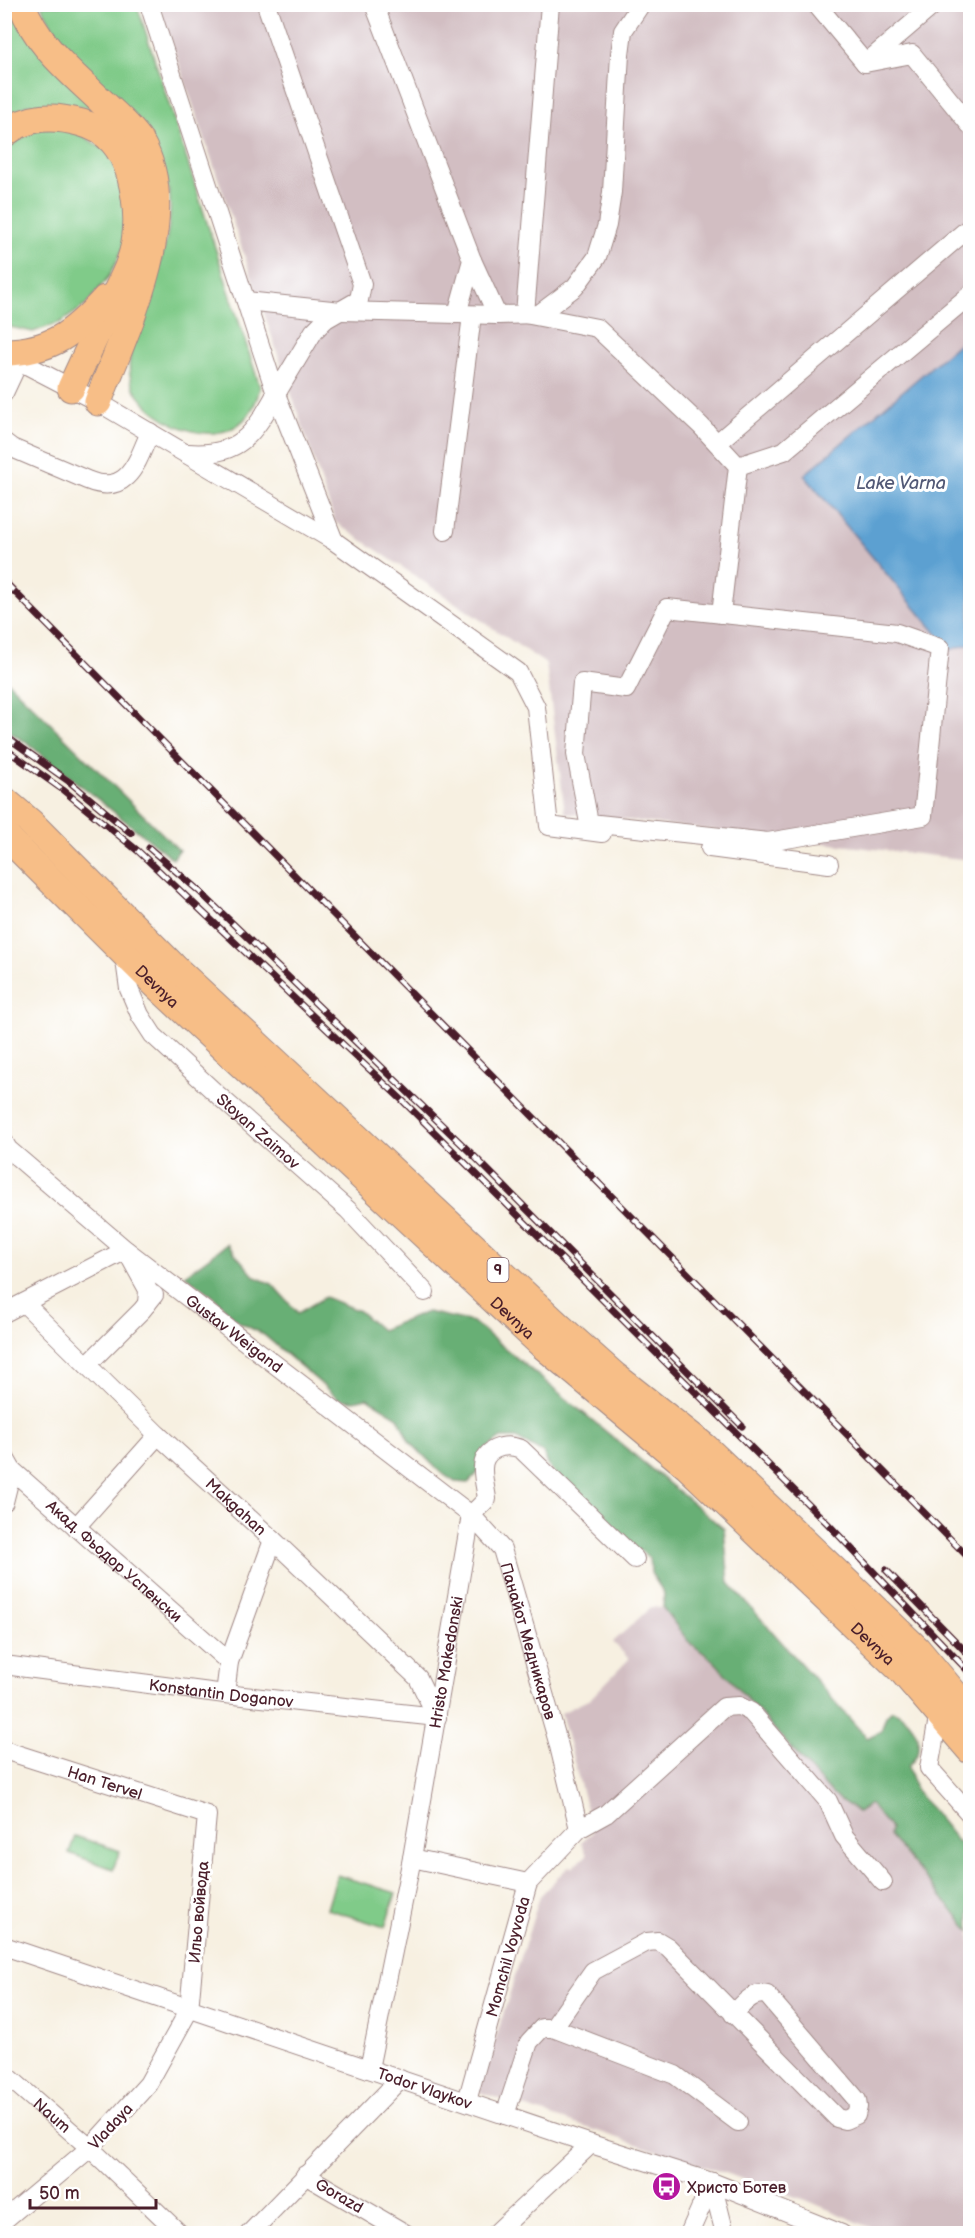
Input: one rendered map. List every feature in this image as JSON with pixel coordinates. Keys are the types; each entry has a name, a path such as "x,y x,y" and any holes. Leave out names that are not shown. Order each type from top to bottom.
{"highway":[{"path":"22,4 35,32 53,54 136,135 146,153 151,176 156,212 149,262 98,402"},
{"path":"4,134 29,119 60,117 102,130 121,151 132,182 137,228 131,260 70,388"},
{"path":"9,356 46,346 61,339 82,322 120,283"},
{"name":"Devnya","path":"4,800 17,820 560,1327 615,1376 705,1447 917,1649 970,1712"},
{"name":"Devnya","path":"4,834 124,953 541,1344 687,1466 903,1672 970,1750"},
{"path":"4,861 20,865 52,882"}],"street":[{"path":"183,453 208,455 237,446 258,426 314,331 326,319 359,300 362,284 266,4"},
{"path":"375,4 472,260 497,315"},
{"path":"525,314 550,4"},
{"path":"246,301 341,311 539,314 575,287 597,257 607,225 612,192 623,31 641,4"},
{"path":"816,4 865,63"},
{"path":"865,63 935,4"},
{"path":"152,9 276,394 334,541"},
{"path":"865,63 912,54 970,125"},
{"path":"717,443 970,227"},
{"path":"445,531 472,260"},
{"path":"738,466 784,451 970,295"},
{"path":"525,314 597,328 738,466 721,614"},
{"path":"4,393 9,356 98,402 334,541 518,672 536,707 549,826 829,864"},
{"path":"4,441 12,448 97,484 107,485 118,483 134,469 150,432"},
{"path":"667,608 721,614 897,633 940,648 923,816 768,842 589,823 576,754 582,683 626,688 667,608"},
{"name":"Stoyan Zaimov","path":"124,953 129,989 140,1015 153,1035 348,1210 424,1292"},
{"name":"Gustav Weigand","path":"6,1147 126,1250 471,1515"},
{"path":"4,1313 126,1250 148,1290 147,1304"},
{"path":"87,1365 147,1304 165,1280"},
{"name":"Makgahan","path":"24,1303 158,1435 273,1540 418,1678 437,1717"},
{"path":"76,1527 158,1435"},
{"name":"Hristo Makedonski","path":"369,2068 412,1858 471,1515 487,1500 483,1472 486,1457 498,1447 513,1446 528,1455 635,1560"},
{"path":"4,1502 7,1466"},
{"name":"Акад. Фьодор Успенски","path":"7,1466 229,1662"},
{"name":"Панайот Медникаров","path":"471,1515 502,1549 558,1742 579,1829"},
{"path":"225,1694 229,1662 273,1540"},
{"name":"Konstantin Doganov","path":"4,1665 225,1694 437,1717"},
{"name":"Momchil Voyvoda","path":"467,2101 528,1883 579,1829 606,1814 718,1710 731,1705 751,1712 828,1800 844,1836 883,1882"},
{"path":"939,1713 929,1768 970,1814"},
{"name":"Han Tervel","path":"4,1750 207,1815"},
{"name":"Ильо войвода","path":"189,2010 207,1815"},
{"path":"412,1858 528,1883"},
{"path":"553,2028 593,1971 652,1941 664,1943 733,2014 837,2118 845,2121 856,2115 857,2100 767,1995 759,1993 753,1995 733,2014"},
{"name":"Todor Vlaykov","path":"4,1946 189,2010 712,2182 842,2234"},
{"name":"Vladaya","path":"4,2220 90,2148 148,2084 189,2010"},
{"path":"505,2115 529,2042 542,2028 553,2028 675,2075 738,2122"},
{"name":"Naum","path":"4,2073 90,2148 180,2234"},
{"path":"249,2234 400,2079"},
{"path":"495,2234 591,2144"},
{"name":"Gorazd","path":"305,2175 406,2234"},
{"path":"689,2234 712,2182"},
{"path":"712,2182 725,2234"}],"shaded area":[{"path":"159,5 970,5 970,334 804,475 950,650 970,644 970,860 565,813 546,664 335,522"},
{"path":"651,1607 663,1608 688,1641 714,1661 832,1794 858,1812 869,1804 890,1828 889,1835 904,1854 970,1931 970,2233 883,2233 806,2200 479,2092 540,1896 570,1865 572,1868 587,1855 581,1842 593,1832 561,1713 590,1699 629,1659 613,1642"}],"green space":[{"path":"41,5 137,5 260,387 253,407 243,420 231,429 216,433 183,428 166,420 151,409 134,388 129,365 131,351 158,270 168,231 169,194 165,177 53,27"},
{"path":"10,11 94,109 61,104 27,105 5,119"},
{"path":"68,126 108,152 120,178 126,214 124,246 110,275 86,305 61,322 33,332 5,326 5,153 12,144 38,128"},
{"path":"4,678 179,850 173,859 27,743 5,729"},
{"path":"227,1244 255,1277 272,1284 298,1313 325,1297 359,1311 381,1330 427,1312 473,1322 724,1529 729,1583 867,1738 881,1731 886,1716 892,1710 904,1717 913,1727 918,1747 916,1756 908,1767 915,1789 957,1841 970,1847 970,1931 889,1835 890,1828 870,1804 858,1812 832,1794 714,1661 688,1641 663,1608 664,1593 651,1573 650,1559 641,1551 629,1550 551,1470 543,1453 516,1438 501,1438 479,1454 477,1474 468,1483 455,1482 440,1472 409,1441 398,1417 367,1398 354,1401 339,1399 264,1335 237,1321 214,1297 185,1275"},
{"path":"75,1836 120,1851 113,1869 69,1853"},
{"path":"337,1875 396,1893 385,1927 327,1909"}],"water":[{"name":"Lake Varna","path":"970,334 970,644 950,650 804,475"}],"railway":[{"path":"4,581 970,1559"},
{"path":"4,735 71,783 131,833"},
{"path":"4,748 63,790 138,851 402,1100 828,1524 970,1673"},
{"path":"149,848 199,891 471,1153 742,1426"},
{"path":"886,1570 970,1656"}],"place":[{"name":"Христо Ботев","path":"666,2187"}]}
